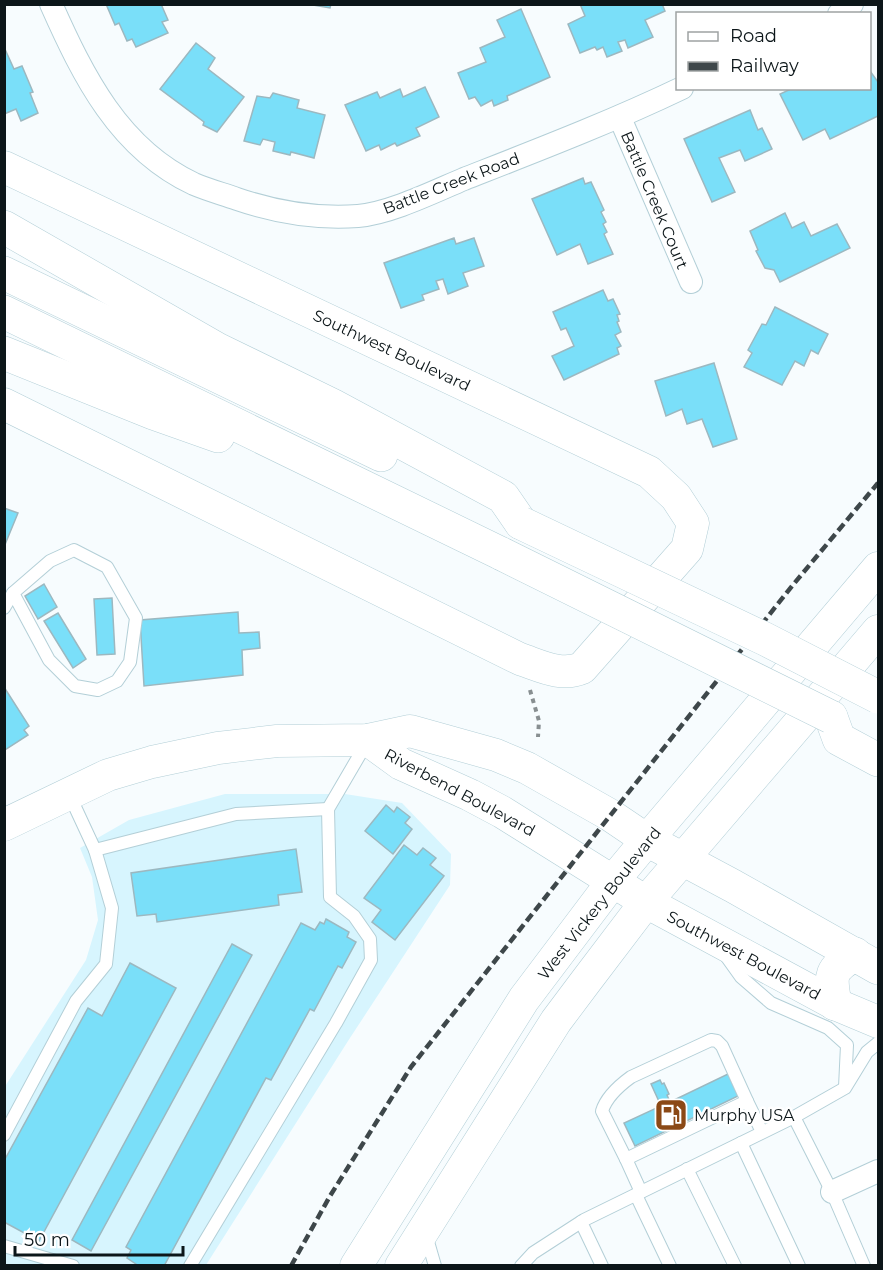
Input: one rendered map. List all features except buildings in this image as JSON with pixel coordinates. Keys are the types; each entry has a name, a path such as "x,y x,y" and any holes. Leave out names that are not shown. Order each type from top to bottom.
{"highway":[{"path":"4,227 217,349 332,405 503,497 521,523"},
{"path":"4,273 765,639 879,697"},
{"path":"4,312 879,739"},
{"path":"4,353 153,413 239,444 435,529 490,548"},
{"path":"765,639 801,640 879,674"},
{"path":"831,717 839,739 879,760"},
{"path":"647,840 867,961"},
{"path":"835,1004 831,979 838,965 867,961"}],"street":[{"name":"Battle Creek Road","path":"51,4 75,59 112,117 145,153 194,184 280,211 322,216 359,216 400,205 620,118 678,90"},
{"name":"Battle Creek Court","path":"620,118 691,282"},
{"name":"Southwest Boulevard","path":"4,167 649,472 676,497 693,523 687,549 582,668 571,672 552,670 520,659 4,404"},
{"name":"West Vickery Boulevard","path":"356,1266 524,999 613,881 879,568"},
{"path":"401,1266 556,1021 646,902 879,631"},
{"name":"Riverbend Boulevard","path":"4,825 108,775 152,762 218,748 277,741 368,740 410,731 496,755 527,768 610,815 647,840"},
{"name":"Riverbend Boulevard","path":"368,740 401,764 502,812 613,881"},
{"name":"Southwest Boulevard","path":"613,881 646,902 835,1004 879,1022"},
{"path":"832,1192 879,1171"}],"lane":[{"path":"4,608 13,593 50,561 74,550 107,567 136,618 130,662 117,681 98,690 75,686 49,660 13,593"},
{"path":"190,1266 330,1033 371,960 370,939 354,916 330,897 328,809 368,740"},
{"path":"4,1135 76,1001 106,964 112,908 95,850 68,793"},
{"path":"95,850 236,814 328,809"},
{"path":"712,937 741,977 771,1003 828,1028 847,1045 845,1088"},
{"path":"670,1266 626,1159 602,1111 603,1106 622,1083 631,1077 711,1040 717,1041 722,1046 762,1132"},
{"path":"521,1266 532,1253 581,1222 794,1117 845,1088 867,1052 879,1043"},
{"path":"626,1159 747,1101"},
{"path":"794,1117 832,1192 864,1266"},
{"path":"741,1143 799,1266"},
{"path":"687,1169 735,1266"},
{"path":"581,1222 602,1266"},
{"path":"424,1228 435,1266"},
{"path":"4,1246 73,1266"},
{"path":"532,1253 539,1266"}],"shaded area":[{"path":"225,794 345,794 402,803 451,854 450,885 206,1265 10,1266 5,1264 4,1088 86,960 98,920 92,877 80,848 129,820"}],"railway":[{"path":"291,1266 330,1196 411,1067 792,586 878,483"}],"place":[{"name":"Murphy USA","path":"671,1115"}]}
